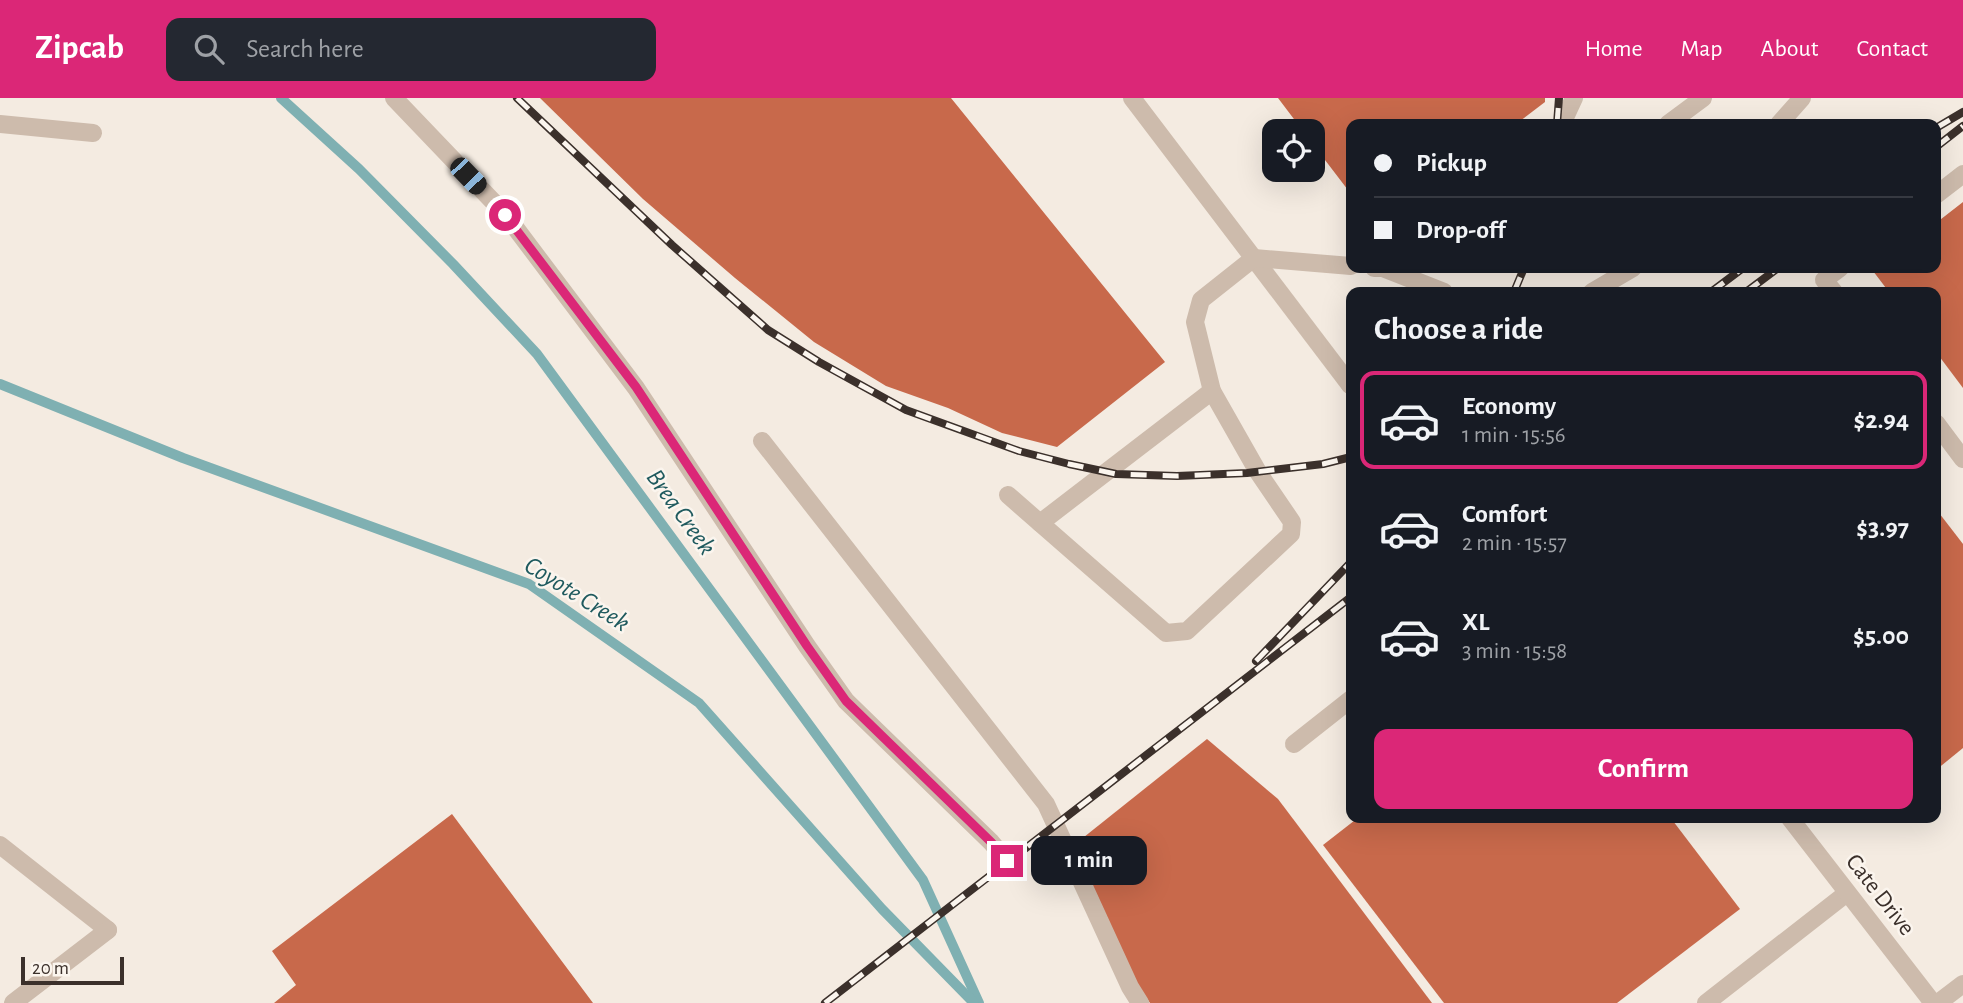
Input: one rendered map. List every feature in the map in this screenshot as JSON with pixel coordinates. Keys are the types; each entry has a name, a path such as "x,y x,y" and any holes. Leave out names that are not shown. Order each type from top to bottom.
{"street":[{"path":"394,98 505,215 636,387 846,701 991,842 1007,861"},
{"path":"1132,98 1346,378"},
{"path":"1564,119 1574,98"},
{"path":"1675,119 1703,98"},
{"path":"1783,119 1802,98"},
{"path":"0,124 93,134"},
{"path":"1941,191 1963,174"},
{"path":"1008,495 1166,633 1187,631 1291,534 1292,522 1258,472 1212,391 1195,322 1201,300 1254,258 1346,266"},
{"path":"1396,273 1432,287"},
{"path":"1601,287 1624,273"},
{"path":"1040,523 1212,391"},
{"path":"1941,430 1963,459"},
{"path":"762,441 1046,804 1130,987 1140,1003"},
{"path":"1294,744 1346,703"},
{"name":"Cate Drive","path":"1794,823 1933,1003"},
{"path":"0,845 108,930 13,1003"},
{"path":"1706,1003 1847,893"},
{"path":"1938,1003 1963,984"}],"building":[{"path":"540,98 951,98 1165,362 1057,447 1002,433 948,408 886,386 814,342 735,278 643,199"},
{"path":"1278,98 1545,98 1545,102 1523,119 1346,119 1346,187 1325,160 1325,119 1294,119"},
{"path":"1963,202 1963,388 1941,359 1941,287 1885,287 1875,273 1941,273 1941,219"},
{"path":"1941,515 1963,544 1963,748 1941,766"},
{"path":"1207,739 1278,799 1432,1003 1150,1003 1138,985 1074,845"},
{"path":"452,814 593,1003 274,1003 296,985 272,951"},
{"path":"1351,823 1675,823 1740,909 1617,1003 1444,1003 1323,845"}],"waterway":[{"name":"Brea Creek","path":"281,98 359,169 537,354 923,880 979,1003"},
{"name":"Coyote Creek","path":"0,384 183,458 529,584 699,703 882,909 974,1003"}],"railway":[{"path":"517,98 672,245 768,330 819,362 906,410 1019,451 1116,474 1177,476 1247,473 1323,464 1346,458"},
{"path":"1557,119 1559,98"},
{"path":"1941,125 1963,112"},
{"path":"1941,143 1963,126"},
{"path":"1516,287 1522,273"},
{"path":"1718,287 1736,273"},
{"path":"1753,287 1771,273"},
{"path":"1256,661 1346,567"},
{"path":"825,1003 1346,601"}],"route":[{"path":"505,215 636,387 846,701 991,842 1007,861"}]}
